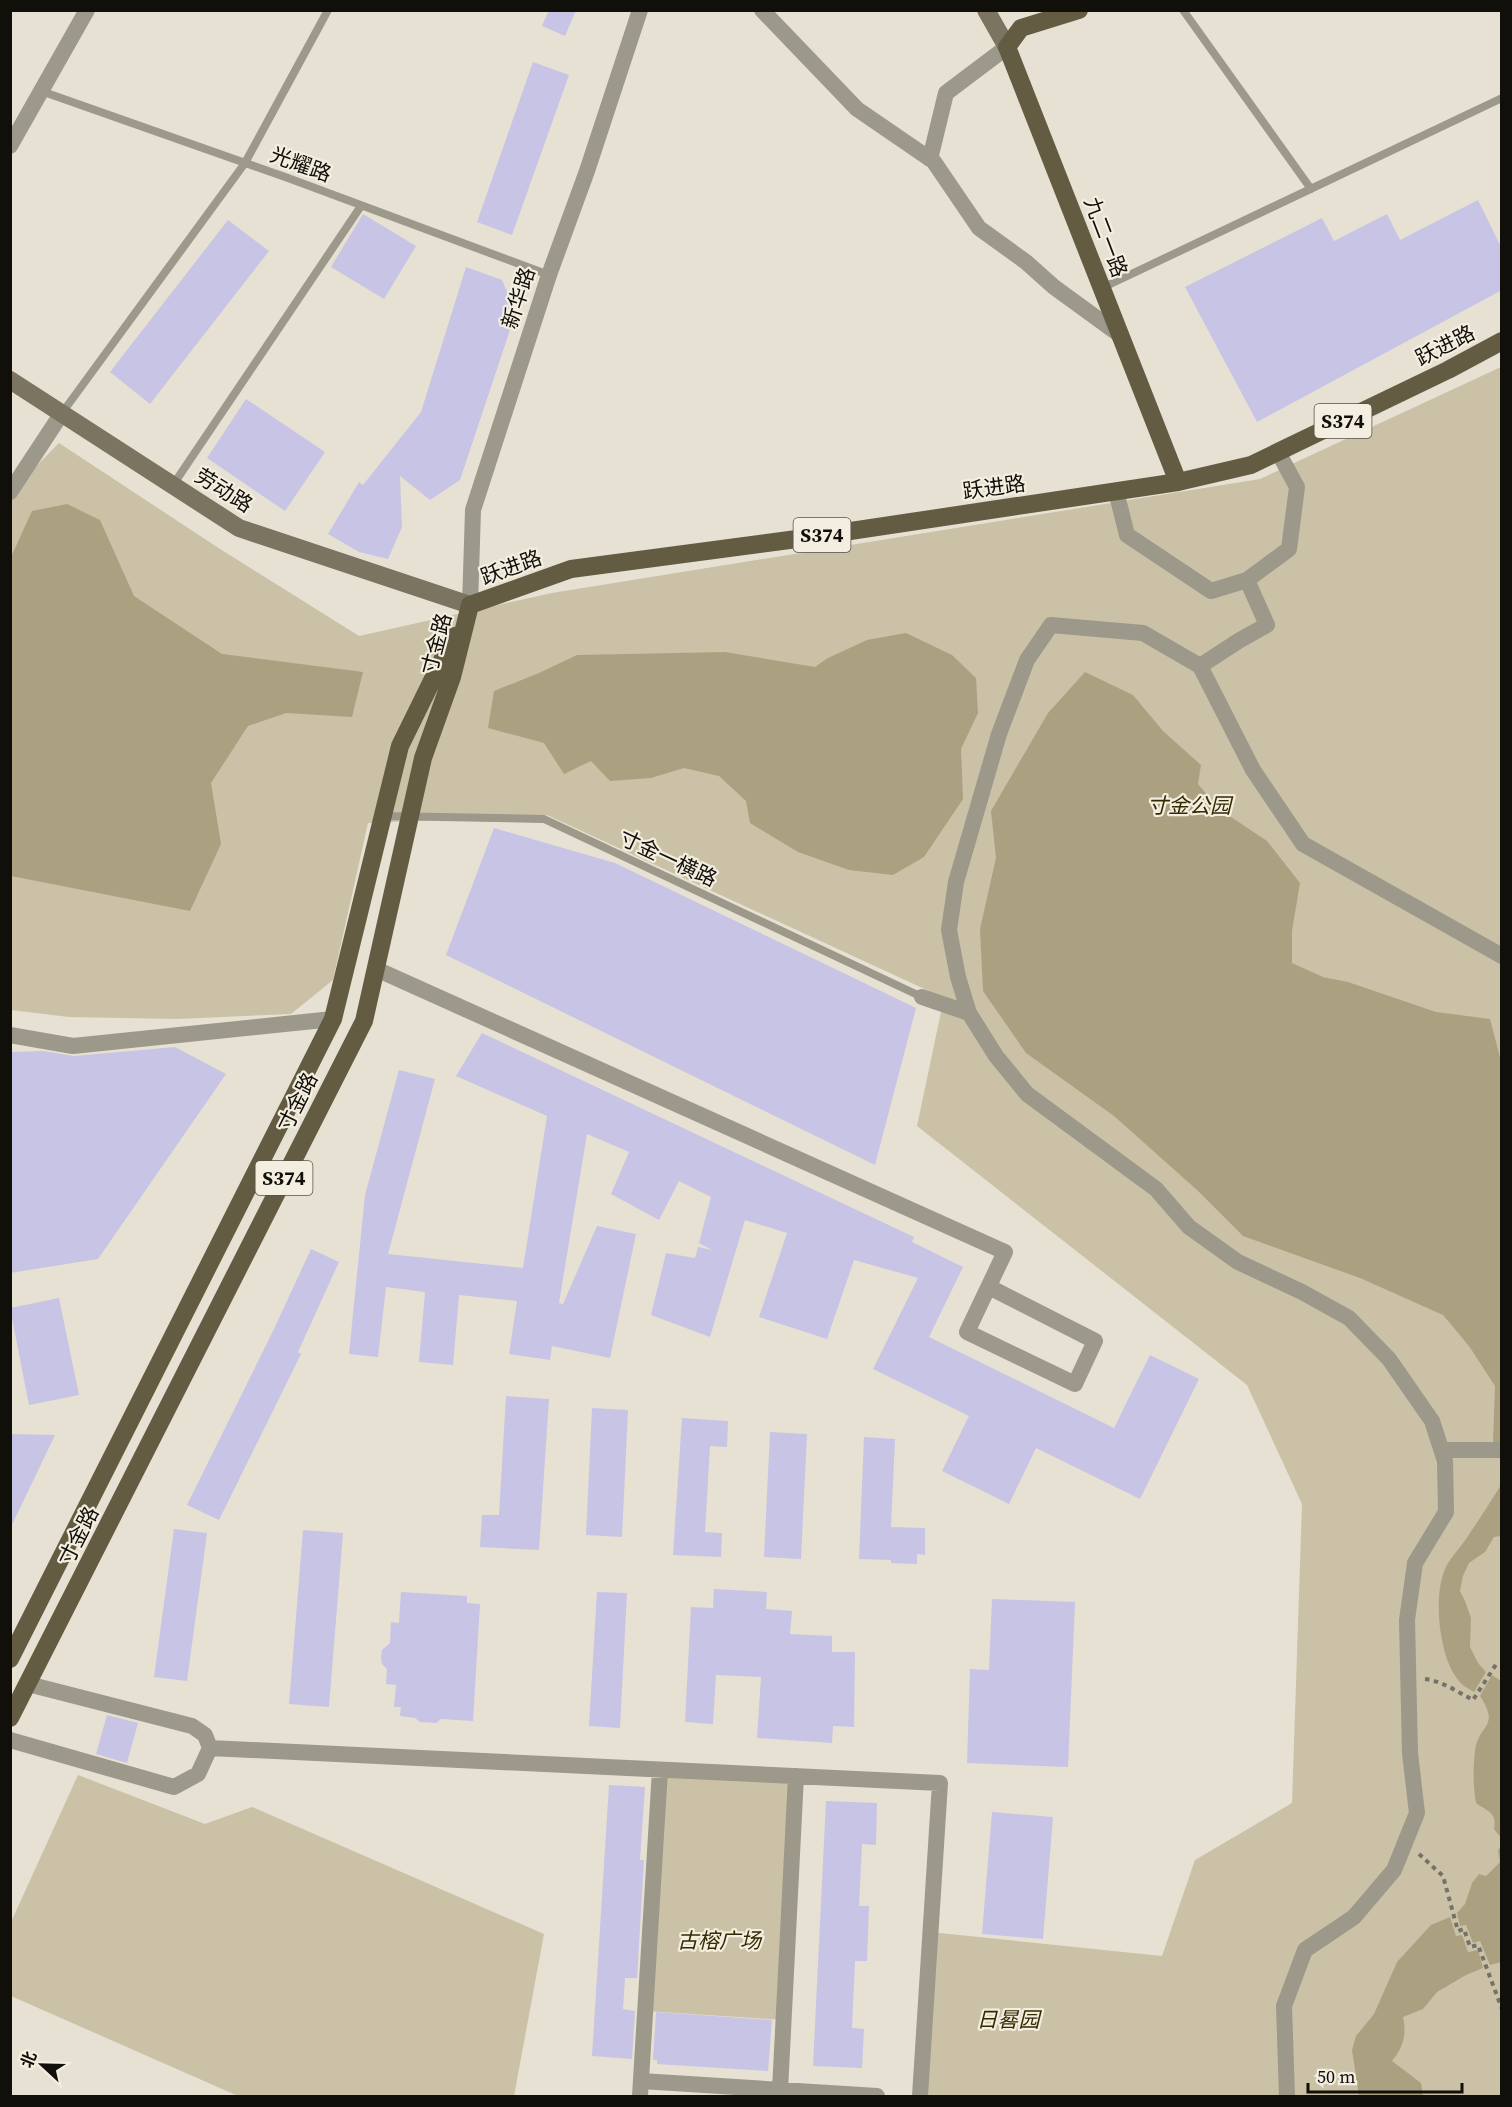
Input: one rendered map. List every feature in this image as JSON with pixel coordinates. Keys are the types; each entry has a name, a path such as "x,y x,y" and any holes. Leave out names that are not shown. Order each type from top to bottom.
{"main road":[{"path":"1007,47 1021,28 1079,10"},
{"name":"九二一路","path":"1007,47 1178,482"},
{"name":"跃进路","path":"470,605 571,569 797,539 1178,482 1251,465 1502,341"},
{"name":"寸金路","path":"10,1659 333,1019 400,746 470,605"},
{"name":"寸金路","path":"10,1718 364,1021 423,758 452,677 470,605"}],"street":[{"path":"10,146 87,10"},
{"name":"新华路","path":"470,605 473,510 549,274 587,171 640,10"},
{"path":"762,10 857,109 932,159 979,228 1120,335"},
{"name":"九二一路","path":"986,10 1007,47"},
{"path":"930,159 946,93 1007,47"},
{"name":"劳动路","path":"10,380 239,528 470,605"},
{"path":"10,492 62,413"},
{"path":"1116,491 1127,535 1211,591 1247,580 1289,549 1297,487 1278,452"},
{"path":"1200,666 1267,625 1247,580"},
{"path":"1287,2097 1284,2006 1305,1950 1354,1917 1394,1870 1417,1813 1410,1753 1407,1620 1415,1563 1446,1512 1445,1461 1432,1421 1389,1359 1349,1318 1302,1292 1238,1262 1189,1227 1156,1189 1027,1094 996,1056 969,1013 958,977 949,930 956,882 999,734 1027,660 1051,625 1143,633 1200,666 1252,770 1303,844 1502,957"},
{"path":"376,969 1005,1252 988,1287 967,1332 1075,1384 1095,1341 988,1287"},
{"path":"922,997 969,1013"},
{"path":"10,1035 73,1046 333,1019"},
{"path":"1442,1450 1502,1450"},
{"path":"10,1740 174,1787 198,1774 210,1748 205,1735 192,1726 28,1684"},
{"path":"210,1748 940,1783 920,2097"},
{"path":"660,1770 640,2089 780,2090 877,2097"},
{"path":"780,2090 796,1776"}],"lane":[{"path":"62,413 245,163 328,10"},
{"path":"1184,10 1311,189"},
{"name":"光耀路","path":"40,91 549,274"},
{"path":"1102,288 1502,98"},
{"path":"173,485 361,206"},
{"name":"寸金一横路","path":"383,816 544,819 922,997"}],"path":[{"path":"1407,1677 1432,1680 1473,1700 1497,1663"},
{"path":"1406,1841 1443,1876 1458,1931 1464,1929 1470,1947 1478,1945 1502,2009"}],"green space":[{"name":"寸金公园","path":"1501,367 1501,2096 920,2096 930,1932 1162,1956 1195,1860 1292,1803 1302,1504 1247,1385 917,1126 944,998 547,815 368,823 333,980 291,1014 177,1019 69,1017 11,1010 11,492 59,443 217,547 359,636 552,593 1260,479"},
{"name":"古榕广场","path":"660,1770 796,1776 784,2020 646,2011"},
{"path":"78,1775 205,1824 252,1807 544,1934 514,2096 238,2096 11,1996 11,1922"}],"shaded area":[{"path":"67,504 100,520 134,596 222,654 363,672 352,717 286,713 248,726 211,783 221,844 190,911 11,876 11,557 32,511"},
{"path":"906,633 952,655 976,678 978,713 961,749 963,799 924,857 893,875 849,870 798,852 750,823 746,801 719,776 684,768 651,778 610,781 591,761 564,774 544,743 488,728 494,691 577,655 725,652 815,667 828,658 867,640"},
{"path":"1085,672 1133,695 1163,731 1201,765 1198,784 1219,809 1267,841 1300,883 1292,931 1292,963 1323,977 1348,982 1436,1012 1490,1019 1502,1065 1501,1442 1493,1442 1495,1386 1469,1346 1443,1315 1360,1278 1243,1236 1197,1190 1114,1116 1026,1053 983,991 980,929 996,858 991,811 1048,713"},
{"path":"1501,1485 1501,1536 1494,1537 1485,1552 1469,1563 1460,1591 1471,1618 1470,1647 1478,1663 1486,1672 1474,1692 1458,1679 1445,1653 1440,1622 1440,1590 1442,1576 1451,1558"},
{"path":"1492,1675 1501,1681 1501,1838 1494,1829 1493,1816 1476,1803 1474,1784 1474,1757 1477,1742 1488,1720 1486,1706 1480,1696"},
{"path":"1501,1846 1501,1962 1490,1965 1480,1941 1473,1943 1466,1925 1460,1926 1457,1913 1465,1904 1472,1883 1479,1874 1486,1876 1500,1862 1498,1850"},
{"path":"1450,1917 1456,1936 1462,1935 1468,1952 1478,1950 1483,1968 1437,1992 1423,2009 1403,2017 1405,2029 1403,2041 1392,2061 1421,2083 1423,2096 1359,2096 1352,2050 1356,2036 1374,2014 1397,1962 1431,1925"}],"building":[{"path":"549,10 576,10 565,36 542,26"},
{"path":"533,62 569,75 512,235 477,222"},
{"path":"1478,200 1502,249 1502,290 1257,422 1185,287 1322,218 1334,241 1387,214 1400,240"},
{"path":"363,214 416,246 384,299 331,267"},
{"path":"228,220 269,251 150,404 110,372"},
{"path":"466,267 502,280 516,312 460,480 430,500 400,476 402,527 388,559 359,552 328,534 359,482 363,485 421,412"},
{"path":"246,399 325,452 285,511 207,458"},
{"path":"494,828 615,863 916,1008 875,1165 446,955"},
{"path":"482,1033 914,1237 912,1242 963,1267 929,1337 1114,1428 1150,1355 1199,1379 1140,1499 1036,1448 1009,1504 942,1471 969,1416 873,1369 918,1278 854,1260 827,1339 759,1317 787,1233 745,1220 710,1337 651,1315 666,1253 695,1258 698,1247 712,1250 699,1243 711,1197 679,1181 659,1220 611,1194 629,1152 587,1134 559,1303 563,1304 597,1226 636,1234 610,1358 552,1346 550,1360 509,1354 517,1301 459,1295 453,1365 419,1362 425,1292 386,1287 378,1357 349,1354 365,1195 399,1070 435,1079 388,1254 523,1268 547,1116 456,1076"},
{"path":"175,1047 226,1074 98,1259 10,1273 10,1052 43,1051 74,1056"},
{"path":"311,1249 339,1262 298,1352 301,1354 219,1520 187,1505"},
{"path":"59,1298 79,1395 29,1405 10,1308"},
{"path":"506,1396 549,1399 539,1550 480,1547 482,1515 499,1515"},
{"path":"592,1408 628,1410 622,1537 586,1535"},
{"path":"682,1418 728,1421 727,1447 710,1446 705,1532 722,1533 721,1557 673,1555"},
{"path":"770,1432 807,1434 801,1559 764,1557"},
{"path":"10,1434 55,1435 10,1529"},
{"path":"864,1437 895,1439 891,1527 925,1528 925,1555 917,1554 917,1564 859,1559"},
{"path":"174,1529 207,1533 187,1681 154,1677"},
{"path":"303,1530 343,1533 329,1707 289,1704"},
{"path":"714,1589 767,1592 766,1609 792,1611 790,1634 832,1636 832,1652 855,1652 854,1727 833,1726 832,1743 757,1738 761,1677 716,1675 713,1724 685,1722 691,1607 713,1608"},
{"path":"401,1592 467,1596 467,1603 480,1604 473,1721 441,1719 436,1723 420,1722 415,1718 400,1716 401,1707 394,1707 396,1685 386,1684 387,1669 382,1664 381,1657 382,1650 390,1643 391,1622 399,1623"},
{"path":"597,1592 627,1593 620,1728 589,1726"},
{"path":"992,1599 1075,1602 1068,1767 967,1763 970,1669 989,1670"},
{"path":"107,1715 138,1723 127,1763 96,1754"},
{"path":"609,1785 645,1787 640,1860 644,1860 637,1978 625,1978 623,2009 635,2011 632,2059 592,2056"},
{"path":"826,1801 877,1803 876,1845 862,1844 859,1906 869,1906 867,1961 855,1961 852,2028 864,2029 862,2068 813,2066"},
{"path":"992,1812 1053,1817 1043,1939 982,1934"},
{"path":"656,2012 772,2020 768,2071 657,2064 657,2060 653,2060"}],"park label":[{"name":"日晷园","path":"1008,2019"}]}
